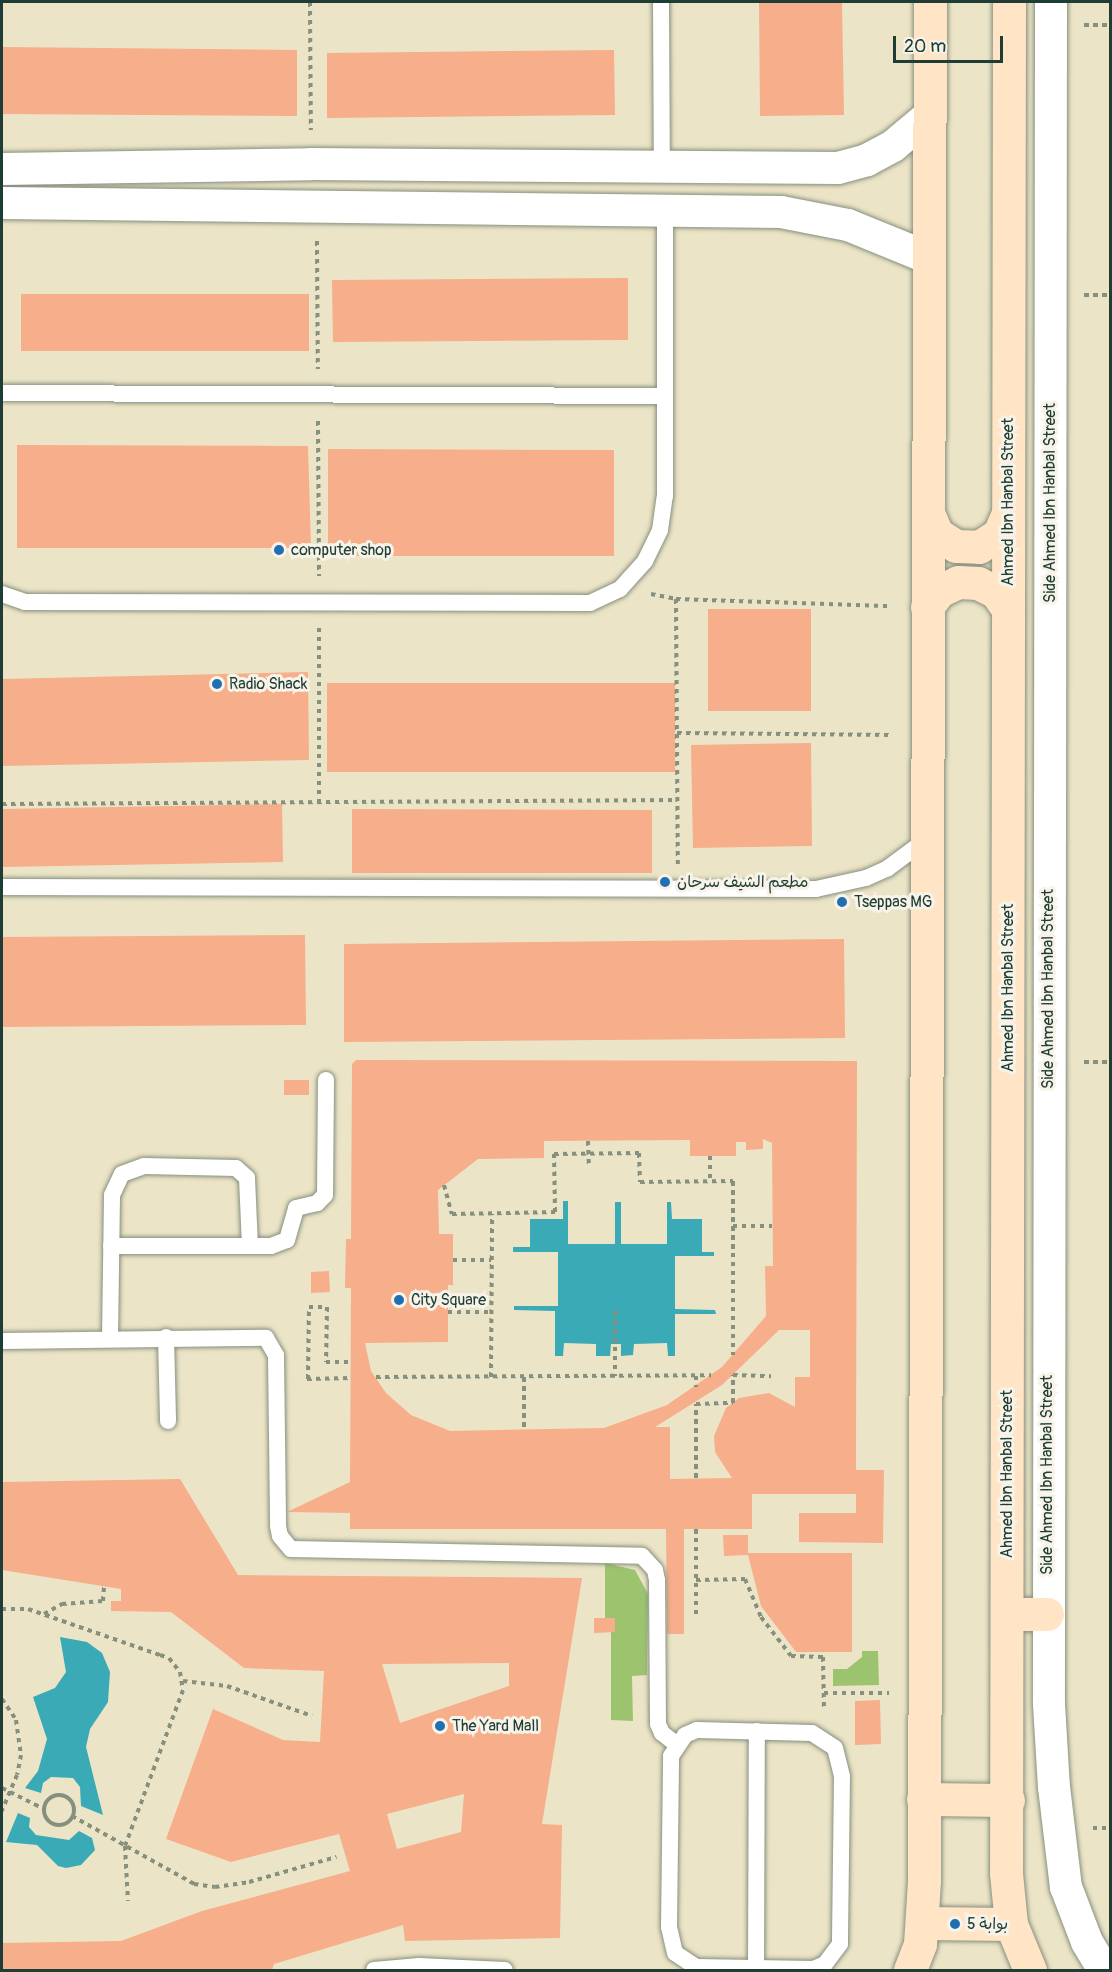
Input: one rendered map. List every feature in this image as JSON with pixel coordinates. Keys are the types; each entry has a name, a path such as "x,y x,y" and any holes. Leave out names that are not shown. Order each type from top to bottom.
{"street":[{"path":"910,1971 923,1923 930,2"},
{"name":"Ahmed Ibn Hanbal Street","path":"1009,2 1008,1800 1006,1873 1011,1924 1030,1971"},
{"name":"Side Ahmed Ibn Hanbal Street","path":"1051,2 1047,1614 1050,1735 1060,1858 1075,1915 1103,1970"},
{"path":"2,169 311,164 838,168 867,160 893,146 930,115"},
{"path":"2,203 317,209 664,211 815,216 848,225 929,258"},
{"path":"928,513 937,534 957,546 979,547 999,534 1008,513"},
{"path":"927,607 939,591 958,582 978,582 996,592 1008,609"},
{"path":"1007,1614 1047,1614"},
{"path":"923,1799 1008,1800"},
{"path":"923,1923 1011,1924"}],"lane":[{"path":"661,2 662,166"},
{"path":"2,594 25,602 590,603 620,589 645,561 660,530 665,496 664,211"},
{"path":"2,393 665,396"},
{"path":"2,887 816,889 841,885 888,868 927,839"},
{"path":"111,1246 280,1245 290,1234 296,1208 317,1203 325,1196 326,1080"},
{"path":"110,1339 112,1195 122,1174 144,1166 228,1166 247,1178 250,1246"},
{"path":"166,1337 168,1420"},
{"path":"2,1341 166,1337 266,1338 276,1355 278,1526 280,1536 291,1549 634,1553 650,1561 657,1580 658,1724 662,1733 676,1744"},
{"path":"697,1730 758,1731 812,1733 825,1738 835,1748 842,1769 840,1944 835,1955 813,1969 696,1967 675,1953 669,1941 670,1768 676,1744 697,1730"},
{"path":"756,1969 758,1731"},
{"path":"374,1971 452,1966 505,1971"}],"path":[{"path":"310,2 311,164"},
{"path":"317,209 319,802"},
{"path":"620,589 676,599 927,607"},
{"path":"676,599 678,888"},
{"path":"677,733 927,735"},
{"path":"2,804 677,800"},
{"path":"588,1141 589,1166"},
{"path":"444,1185 452,1214 555,1212 554,1154 589,1153 639,1153 640,1182 733,1181 733,1355"},
{"path":"711,1156 711,1181"},
{"path":"491,1377 492,1214"},
{"path":"733,1226 772,1226"},
{"path":"453,1260 491,1260"},
{"path":"351,1362 326,1362 327,1307 309,1307 311,1378 351,1378"},
{"path":"615,1311 615,1376"},
{"path":"448,1312 491,1312"},
{"path":"376,1377 711,1375"},
{"path":"696,1478 696,1404 733,1403 733,1375 771,1376"},
{"path":"696,1376 696,1387"},
{"path":"524,1377 524,1430"},
{"path":"696,1529 696,1616"},
{"path":"696,1580 745,1579 761,1617 791,1656 824,1657 825,1738"},
{"path":"44,1614 62,1604 103,1601 104,1586"},
{"path":"2,1609 17,1606 169,1658 183,1681 179,1699 124,1846 128,1901"},
{"path":"183,1681 227,1686 312,1716"},
{"path":"824,1693 877,1692"},
{"path":"2,1699 16,1720 21,1741 17,1775 2,1810"},
{"path":"2,1788 44,1809 48,1822 54,1825 67,1824 72,1816 72,1800 65,1793 54,1795 44,1809"},
{"path":"72,1816 194,1884 215,1887 249,1882 336,1857"}],"green space":[{"path":"605,1563 635,1570 648,1594 647,1675 632,1676 633,1721 611,1720 611,1632 615,1632 615,1619 605,1618"},
{"path":"862,1651 878,1651 879,1685 833,1686 833,1669 847,1669 862,1657"}],"water":[{"path":"563,1201 568,1201 568,1244 615,1244 615,1202 621,1202 621,1244 667,1244 667,1202 671,1202 672,1219 702,1219 702,1252 714,1252 714,1256 675,1256 675,1309 715,1310 716,1314 675,1314 675,1356 668,1356 667,1343 634,1344 633,1355 621,1356 621,1344 611,1344 610,1356 596,1356 596,1344 564,1343 563,1356 555,1356 555,1311 514,1310 514,1306 558,1306 558,1252 513,1252 513,1247 530,1247 530,1219 563,1219"},
{"path":"60,1637 87,1642 102,1653 110,1672 108,1702 90,1729 86,1747 103,1815 81,1806 80,1787 73,1778 51,1777 43,1783 41,1793 25,1788 38,1771 47,1739 33,1697 55,1688 66,1672"},
{"path":"18,1813 30,1818 29,1827 36,1835 69,1840 79,1831 92,1838 95,1850 81,1865 66,1868 58,1866 37,1845 6,1842"}],"building":[{"path":"759,2 842,2 844,115 760,116"},
{"path":"2,47 297,50 297,116 2,114"},
{"path":"614,50 615,115 327,118 327,53"},
{"path":"628,278 628,340 333,342 332,280"},
{"path":"21,294 309,294 309,351 21,351"},
{"path":"17,445 308,446 311,548 17,548"},
{"path":"328,449 614,450 614,556 328,556"},
{"path":"708,609 811,609 811,711 708,711"},
{"path":"308,672 309,760 2,766 2,679"},
{"path":"327,683 675,683 675,772 327,772"},
{"path":"811,743 812,846 693,848 691,745"},
{"path":"282,804 283,862 2,867 2,809"},
{"path":"352,809 652,810 652,873 352,873"},
{"path":"305,935 306,1025 2,1027 2,937"},
{"path":"844,939 845,1038 344,1042 344,944"},
{"name":"City Square","path":"356,1060 857,1061 856,1470 884,1470 883,1543 799,1542 799,1513 856,1513 856,1494 752,1494 752,1529 684,1529 684,1634 667,1634 666,1529 350,1529 350,1513 287,1512 350,1482 351,1288 345,1288 346,1239 351,1239 352,1064","holes":["763,1139 772,1143 773,1266 765,1266 766,1316 722,1367 667,1405 604,1428 450,1431 411,1415 386,1393 371,1371 365,1343 448,1342 448,1285 453,1285 453,1234 439,1234 438,1190 478,1159 544,1158 544,1141 690,1140 690,1156 736,1156 736,1142 746,1142 746,1150 763,1149","779,1330 810,1330 810,1377 795,1377 795,1407 769,1393 739,1398 726,1408 714,1436 715,1452 732,1478 670,1479 670,1427 655,1427 722,1385"]},
{"path":"284,1080 309,1080 309,1095 284,1095"},
{"path":"329,1271 330,1292 311,1293 311,1272"},
{"name":"The Yard Mall","path":"180,1479 238,1575 582,1578 542,1824 562,1825 560,1938 405,1941 403,1925 274,1964 272,1970 2,1970 2,1943 121,1941 202,1911 350,1871 339,1834 231,1862 166,1839 213,1709 283,1740 320,1742 324,1671 244,1668 171,1612 111,1611 111,1601 121,1601 121,1589 2,1570 2,1482","holes":["509,1663 509,1686 400,1723 382,1664","464,1794 461,1832 397,1849 387,1814"]},
{"path":"723,1535 748,1535 748,1553 852,1553 852,1652 796,1652 761,1606 748,1555 724,1556"},
{"path":"594,1618 615,1618 615,1632 594,1633"},
{"path":"880,1700 881,1744 855,1745 855,1701"}],"place":[{"name":"computer shop","path":"279,550"},
{"name":"Radio Shack","path":"217,684"},
{"name":"مطعم الشيف سرحان","path":"665,882"},
{"name":"Tseppas MG","path":"842,902"},
{"name":"City Square","path":"399,1300"},
{"name":"The Yard Mall","path":"440,1726"},
{"name":"بوابة 5","path":"955,1924"}]}
